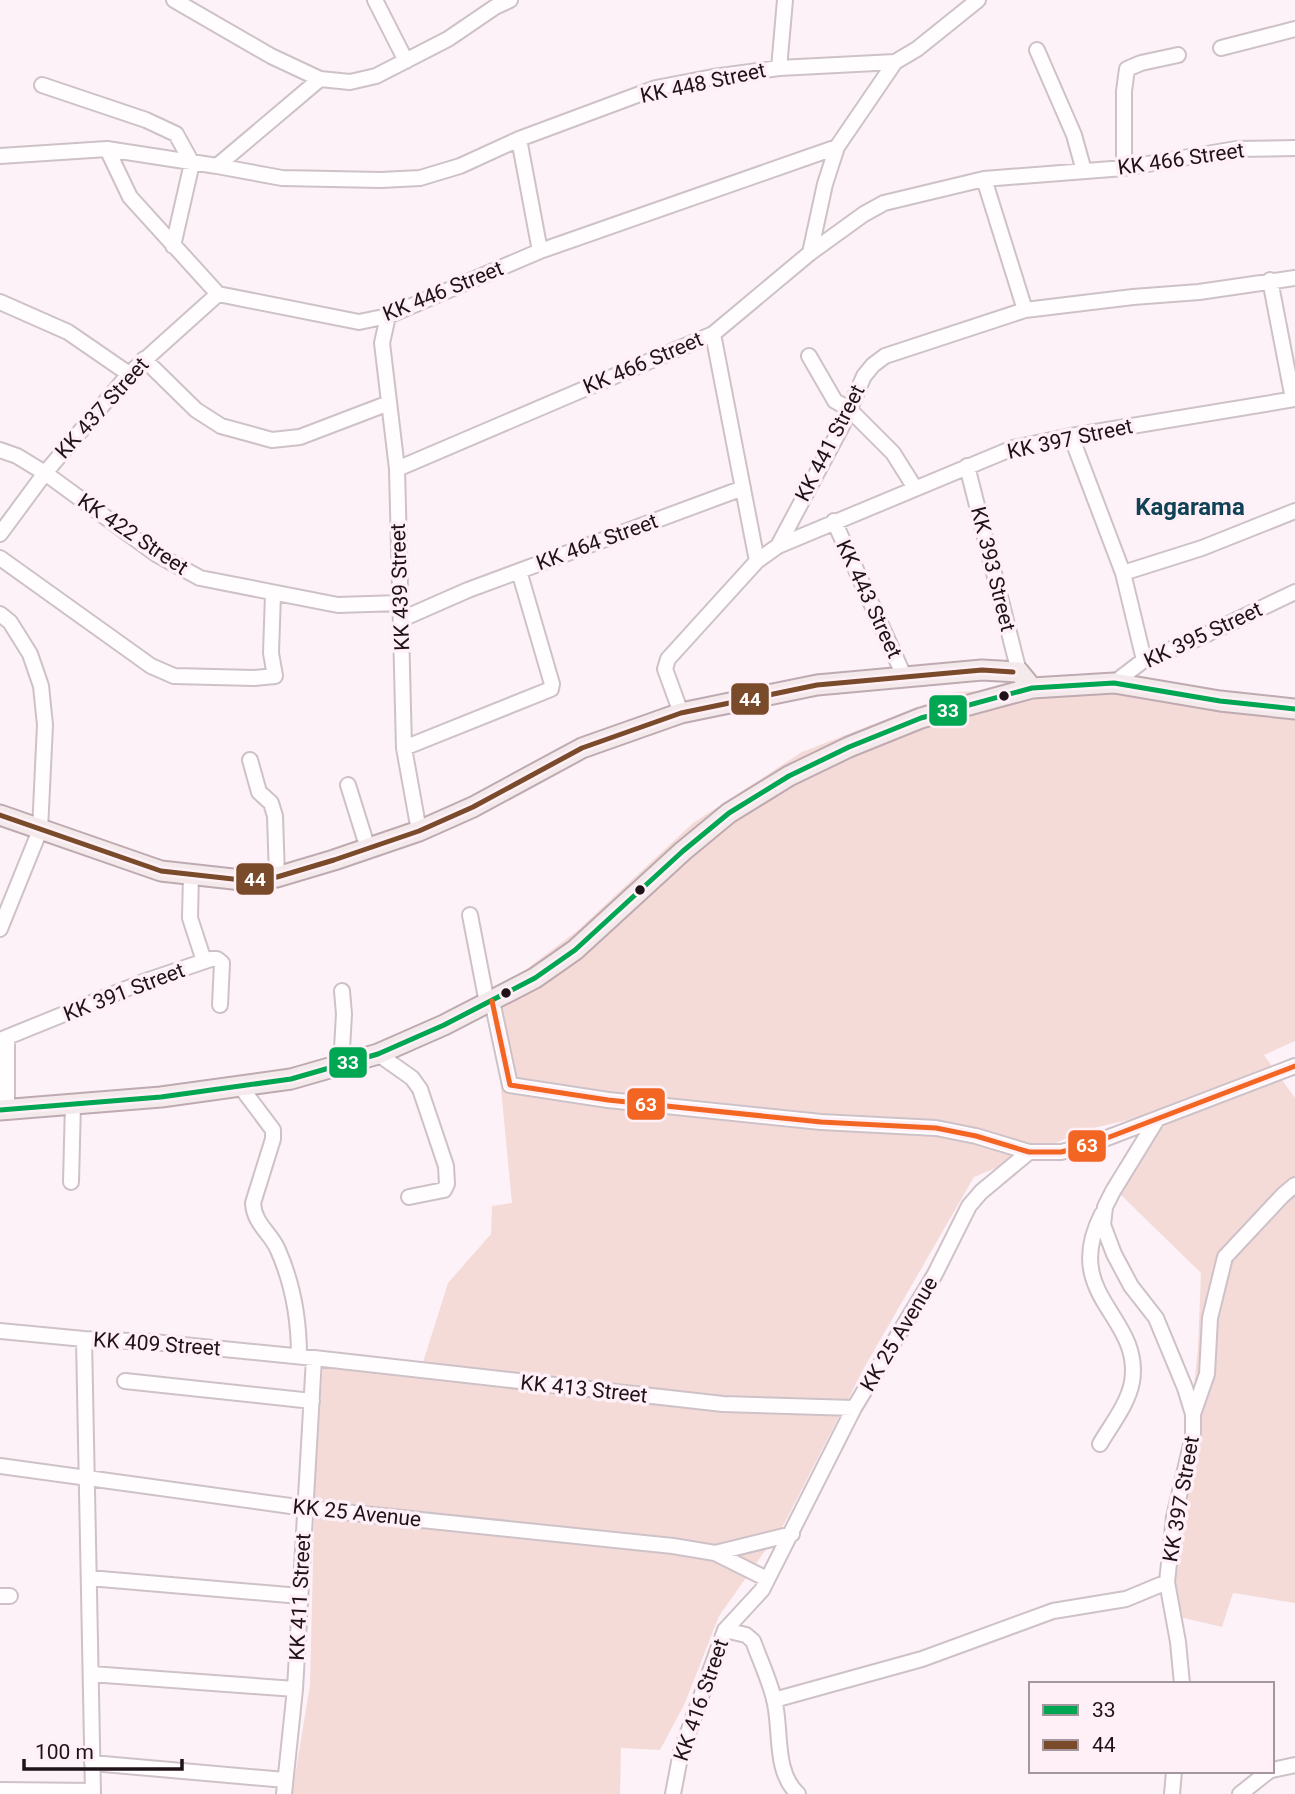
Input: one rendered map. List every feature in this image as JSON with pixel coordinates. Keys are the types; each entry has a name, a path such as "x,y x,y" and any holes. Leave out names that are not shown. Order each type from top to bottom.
{"main road":[{"path":"0,815 161,871 242,880 277,877 419,831 473,807 582,748 681,713 817,685 982,670 1019,672 1032,688"},
{"path":"4,1109 161,1097 290,1079 378,1054 535,978 575,950 683,851 729,813 789,776 849,747 921,719 1032,688 1114,683 1220,701 1295,709"}],"street":[{"path":"375,0 406,61"},
{"path":"183,2 271,56 320,79 350,82 376,76 406,61 448,39 510,0"},
{"path":"779,68 785,0"},
{"path":"810,253 836,147 895,62 917,50 978,0"},
{"path":"1221,48 1295,29"},
{"path":"1037,50 1074,135 1084,171"},
{"path":"1124,168 1124,91 1127,69 1141,62 1178,55"},
{"name":"KK 448 Street","path":"0,156 107,149 282,178 420,178 460,166 519,139 656,88 779,68 895,62"},
{"path":"217,166 320,79"},
{"path":"42,85 146,120 176,134 192,163 173,246"},
{"path":"519,139 540,251"},
{"name":"KK 446 Street","path":"218,294 359,323 387,316 540,251 836,147"},
{"name":"KK 466 Street","path":"397,468 712,334 810,253 884,203 984,179 1124,168 1236,149 1295,148"},
{"path":"107,149 130,197 218,294"},
{"path":"984,179 1025,310"},
{"name":"KK 441 Street","path":"681,713 665,669 668,659 757,561 778,546 864,376 885,356 1025,310 1199,292 1295,278"},
{"path":"1270,280 1294,399"},
{"name":"KK 437 Street","path":"0,534 45,473 129,374 218,294"},
{"path":"0,302 68,332 129,374"},
{"name":"KK 439 Street","path":"387,316 382,343 397,468 404,748 419,831"},
{"path":"359,323 382,343"},
{"path":"712,334 757,561"},
{"path":"809,356 830,393 892,453 915,488"},
{"path":"144,359 197,410 221,426 272,440 300,437 389,403"},
{"name":"KK 397 Street","path":"778,546 1013,448 1294,399"},
{"path":"1071,436 1123,573 1144,660"},
{"name":"KK 422 Street","path":"0,450 17,456 45,473 156,554 200,578 338,605 400,603"},
{"name":"KK 393 Street","path":"967,466 1019,672"},
{"name":"KK 464 Street","path":"404,748 551,689 552,684 519,571 743,488"},
{"path":"1123,573 1202,548 1295,511"},
{"name":"KK 443 Street","path":"834,522 904,676"},
{"path":"0,558 151,666 174,676 275,676 271,653 273,594"},
{"path":"402,619 519,571"},
{"name":"KK 395 Street","path":"1114,683 1144,660 1199,638 1295,592"},
{"path":"0,614 10,622 30,654 41,686 45,724 40,830 0,929"},
{"path":"250,760 259,792 273,805 277,877"},
{"path":"348,785 368,849"},
{"name":"KK 391 Street","path":"3,1039 131,986 204,961 190,918 191,874"},
{"path":"470,915 510,1086 608,1100 821,1122 936,1128 976,1136 1029,1152 1061,1152 1156,1121 1295,1066"},
{"path":"204,961 217,959 222,962 220,1005"},
{"path":"341,1066 344,1014 342,991"},
{"path":"3,1039 4,1109"},
{"path":"378,1054 418,1084 446,1166 447,1184 444,1190 409,1197"},
{"name":"KK 411 Street","path":"240,1086 272,1130 273,1139 253,1203 254,1214 278,1248 292,1291 307,1357 312,1401 295,1689 284,1787"},
{"path":"71,1182 73,1103"},
{"path":"1100,1444 1126,1400 1132,1383 1133,1366 1124,1337 1090,1273 1089,1252 1096,1226 1105,1207 1156,1121"},
{"name":"KK 25 Avenue","path":"0,1466 305,1508 673,1546 715,1553 767,1579 854,1408 898,1338 969,1206 981,1192 1029,1152"},
{"path":"1193,1414 1207,1374 1210,1318 1225,1257 1295,1185"},
{"name":"KK 397 Street","path":"1105,1207 1103,1225 1114,1254 1131,1286 1156,1318 1193,1414 1194,1436 1174,1517 1167,1582 1182,1682"},
{"name":"KK 409 Street","path":"0,1331 307,1357"},
{"path":"0,1790 93,1792 84,1339"},
{"name":"KK 413 Street","path":"307,1357 723,1404 854,1408"},
{"path":"125,1381 312,1401"},
{"name":"KK 25 Avenue","path":"715,1553 792,1534"},
{"path":"89,1577 300,1596"},
{"name":"KK 416 Street","path":"674,1793 681,1752 725,1630 756,1599 767,1579"},
{"path":"774,1700 922,1658 1053,1611 1126,1599 1167,1582"},
{"path":"725,1630 746,1635 753,1641 774,1700 783,1767 787,1780 798,1794"},
{"path":"91,1674 295,1689"},
{"path":"92,1762 284,1787"},
{"path":"1274,1770 1295,1765"},
{"path":"1172,1794 1174,1773"},
{"path":"1240,1794 1268,1773"}],"shaded area":[{"path":"1112,686 1295,714 1295,1041 1264,1055 1295,1098 1295,1603 1233,1593 1222,1627 1180,1617 1174,1578 1198,1349 1201,1273 1121,1195 1145,1116 1089,1129 974,1177 864,1368 784,1524 719,1616 685,1703 660,1750 621,1748 620,1794 292,1794 310,1685 315,1476 323,1363 419,1375 448,1283 491,1234 492,1206 512,1203 492,995 577,931 693,823 802,752 956,692"}],"transit line":[{"name":"44","path":"0,815 161,871 242,880 277,877 419,831 473,807 582,748 681,713 817,685 982,670 1013,672"},
{"name":"33","path":"0,1110 161,1097 291,1079 378,1054 444,1025 535,978 575,950 683,851 729,813 789,776 849,747 921,718 1032,688 1114,683 1220,701 1295,709"},
{"name":"63","path":"492,1001 510,1085 608,1100 821,1122 936,1128 976,1136 1029,1152 1061,1152 1086,1146 1295,1066"}],"district":[{"name":"Kagarama","path":"1190,507"}]}
